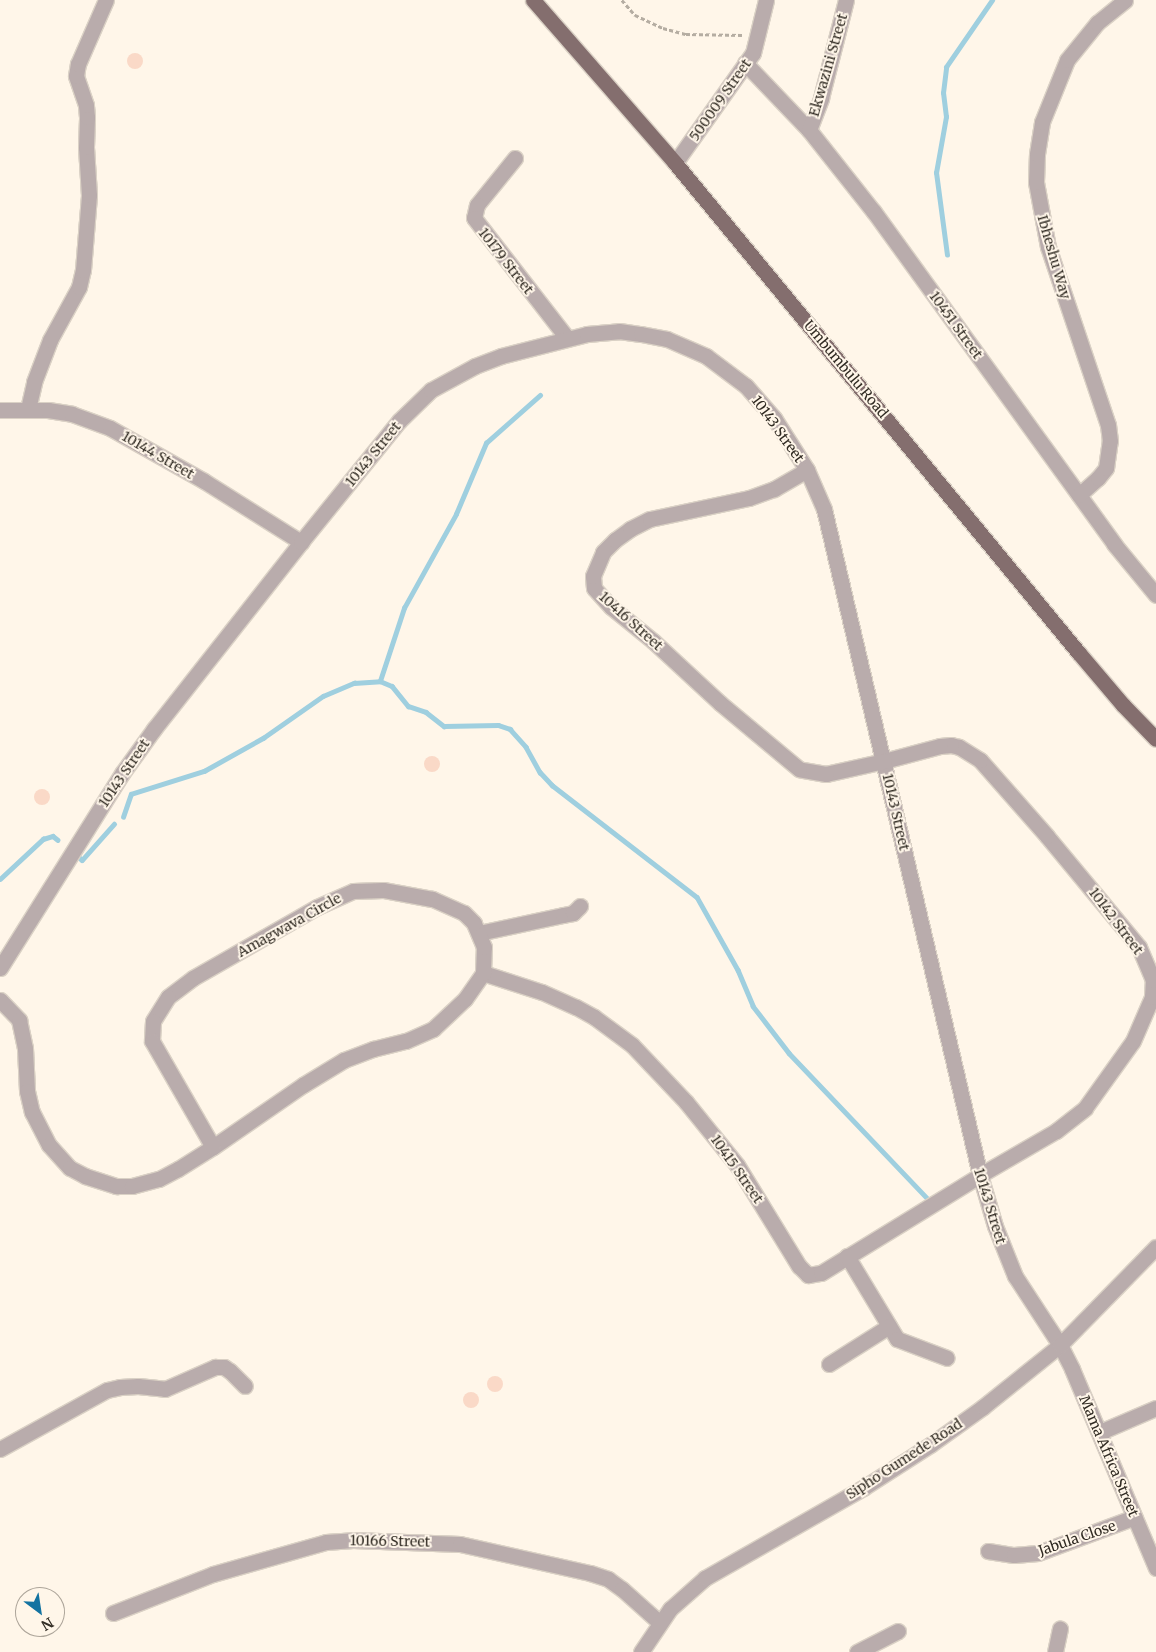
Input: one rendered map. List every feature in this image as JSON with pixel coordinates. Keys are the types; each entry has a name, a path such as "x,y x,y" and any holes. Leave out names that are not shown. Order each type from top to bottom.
{"main road":[{"name":"Umbumbulu Road","path":"533,0 675,163 1078,652 1123,705 1156,739"}],"street":[{"path":"28,409 34,382 50,340 79,287 83,270 89,195 86,147 87,117 86,105 76,76 78,64 106,0"},
{"name":"500009 Street","path":"675,163 753,53 766,0"},
{"name":"Ekwazini Street","path":"809,130 821,98 846,0"},
{"name":"Ibheshu Way","path":"1079,495 1106,468 1110,440 1108,425 1048,247 1036,182 1037,154 1042,122 1067,60 1097,24 1125,0"},
{"name":"10451 Street","path":"745,63 809,130 874,212 1079,495 1134,569 1156,595"},
{"name":"10179 Street","path":"515,158 477,205 474,218 481,231 567,338"},
{"name":"10143 Street","path":"0,968 138,750 301,542 399,421 431,390 474,366 501,356 567,338 619,332 667,339 706,356 729,371 761,402 790,440 807,470 824,509 980,1175 995,1226 1012,1268 1032,1304 1060,1345"},
{"name":"10144 Street","path":"0,410 28,409 72,414 110,428 204,481 301,542"},
{"name":"10416 Street","path":"807,470 774,489 749,498 650,519 630,529 614,540 603,552 593,576 594,588 610,607 653,641 727,709 799,769 826,774 884,761"},
{"name":"10142 Street","path":"884,761 940,746 951,745 960,747 980,760 1128,931 1139,947 1153,980 1152,998 1133,1041 1085,1108 1056,1132 980,1175"},
{"name":"Amagwava Circle","path":"0,1000 14,1012 23,1034 27,1090 32,1112 49,1145 70,1168 101,1182 116,1186 132,1186 159,1179 213,1147 338,1064 373,1050 406,1041 432,1028 465,999 482,973 484,946 479,932 464,913 432,899 382,890 353,891 317,907 168,997 156,1015 152,1030 152,1041 213,1147"},
{"path":"479,932 563,916 573,912 580,906"},
{"name":"10415 Street","path":"482,973 542,992 576,1007 594,1017 632,1046 686,1102 737,1165 803,1272 813,1276 980,1175"},
{"name":"Sipho Gumede Road","path":"641,1652 670,1609 705,1578 863,1488 930,1445 983,1407 1060,1345 1156,1247"},
{"path":"847,1256 899,1341 947,1358"},
{"path":"829,1364 889,1326"},
{"name":"Mama Africa Street","path":"1060,1345 1100,1432 1156,1568"},
{"path":"0,1449 106,1390 138,1386 165,1388 215,1367 224,1367 246,1386"},
{"path":"1100,1432 1156,1408"},
{"name":"Jabula Close","path":"988,1551 1014,1555 1038,1553 1135,1517"},
{"name":"10166 Street","path":"113,1613 213,1574 326,1542 353,1540 460,1544 590,1573 608,1580 622,1589 660,1623"},
{"path":"1055,1652 1060,1629"},
{"path":"857,1652 898,1631"}],"path":[{"path":"622,0 635,15 663,28 686,34 710,36 758,34"}],"building":[{"path":"135,53 143,61 135,69 127,61"},
{"path":"432,756 440,764 432,772 424,764"},
{"path":"42,789 50,797 42,805 34,797"},
{"path":"495,1376 501,1378 503,1384 501,1390 495,1392 489,1390 487,1384 489,1378"},
{"path":"471,1392 477,1394 479,1400 477,1406 471,1408 465,1406 463,1400 465,1394"}],"waterway":[{"path":"947,255 936,173 946,117 943,93 946,67 992,0"},
{"path":"380,681 404,608 456,514 486,443 540,395"},
{"path":"123,817 131,794 204,771 263,738 323,696 354,683 380,681 392,686 408,706 426,712 444,726 498,725 510,729 526,747 540,772 552,785 697,897 738,970 753,1006 789,1053 927,1198"},
{"path":"79,857 82,860 114,824"},
{"path":"0,879 43,839 53,836 58,840"}]}
